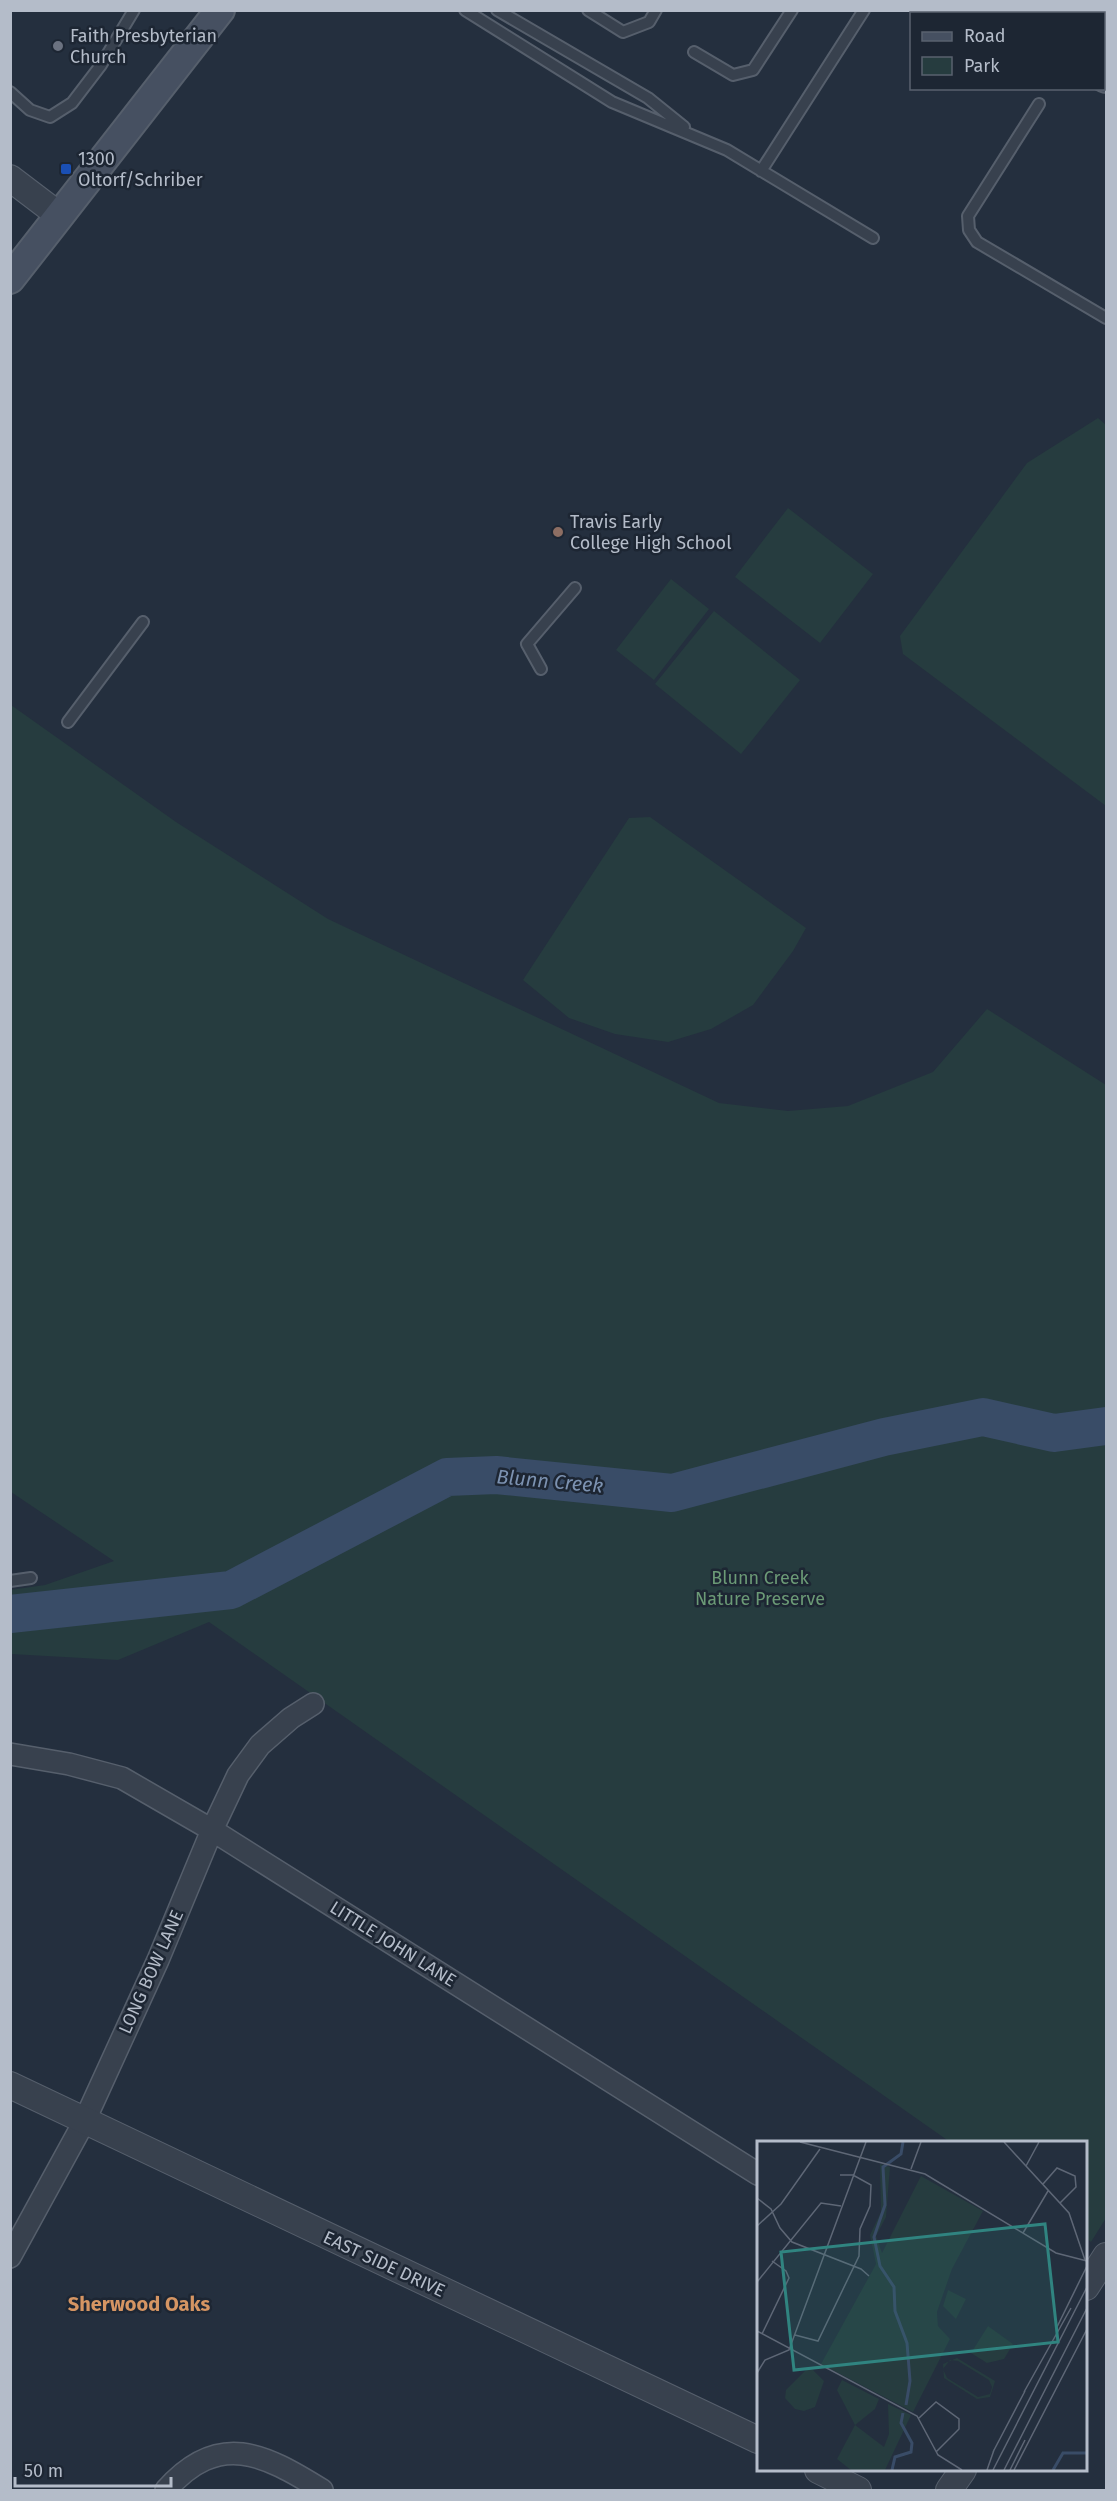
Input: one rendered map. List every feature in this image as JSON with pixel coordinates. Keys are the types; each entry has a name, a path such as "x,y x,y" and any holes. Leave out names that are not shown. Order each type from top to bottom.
{"main road":[{"path":"10,279 220,10"}],"street":[{"path":"10,178 60,216"},
{"name":"LONG BOW LANE","path":"10,2258 84,2122 238,1776 260,1745 291,1718 313,1704"},
{"name":"LITTLE JOHN LANE","path":"10,1754 69,1764 122,1778 212,1830 757,2173"},
{"name":"EAST SIDE DRIVE","path":"10,2085 757,2439"},
{"path":"1087,2286 1107,2256"},
{"path":"166,2490 182,2472 202,2459 228,2453 254,2456 282,2466 322,2490"},
{"path":"822,2471 858,2490"},
{"path":"950,2490 962,2471"}],"lane":[{"path":"10,92 30,110 50,117 72,103 101,65 135,10"},
{"path":"465,10 612,102 727,150 873,237"},
{"path":"497,10 648,98 696,137"},
{"path":"588,10 623,32 649,22 656,10"},
{"path":"694,52 733,75 753,70 792,10"},
{"path":"761,171 864,10"},
{"path":"1039,104 969,216 969,230 977,242 1107,318"},
{"path":"541,669 527,644 575,588"},
{"path":"68,722 143,622"},
{"path":"10,1581 31,1578"}],"green space":[{"path":"1098,418 1106,425 1106,806 903,654 900,636 1027,463"},
{"path":"788,508 873,574 820,643 735,577"},
{"path":"671,579 709,609 654,680 616,650"},
{"path":"714,611 800,680 741,754 655,684"},
{"name":"Blunn Creek Nature Preserve","path":"11,705 176,822 328,919 719,1103 788,1111 848,1106 933,1072 987,1009 1106,1085 1106,2218 1091,2242 1087,2239 1087,2141 949,2141 209,1622 118,1660 11,1654 10,1590 45,1585 114,1561 11,1492"},
{"path":"650,817 806,928 793,951 753,1005 711,1029 668,1042 615,1034 569,1018 523,980 629,818"}],"waterway":[{"name":"Blunn Creek","path":"10,1614 231,1590 447,1477 496,1475 672,1493 884,1437 983,1417 1054,1433 1106,1426"}],"place":[{"name":"Faith Presbyterian Church","path":"58,46"},
{"name":"1300 Oltorf/Schriber","path":"66,169"},
{"name":"Travis Early College High School","path":"558,532"}],"district":[{"name":"Sherwood Oaks","path":"139,2304"}]}
